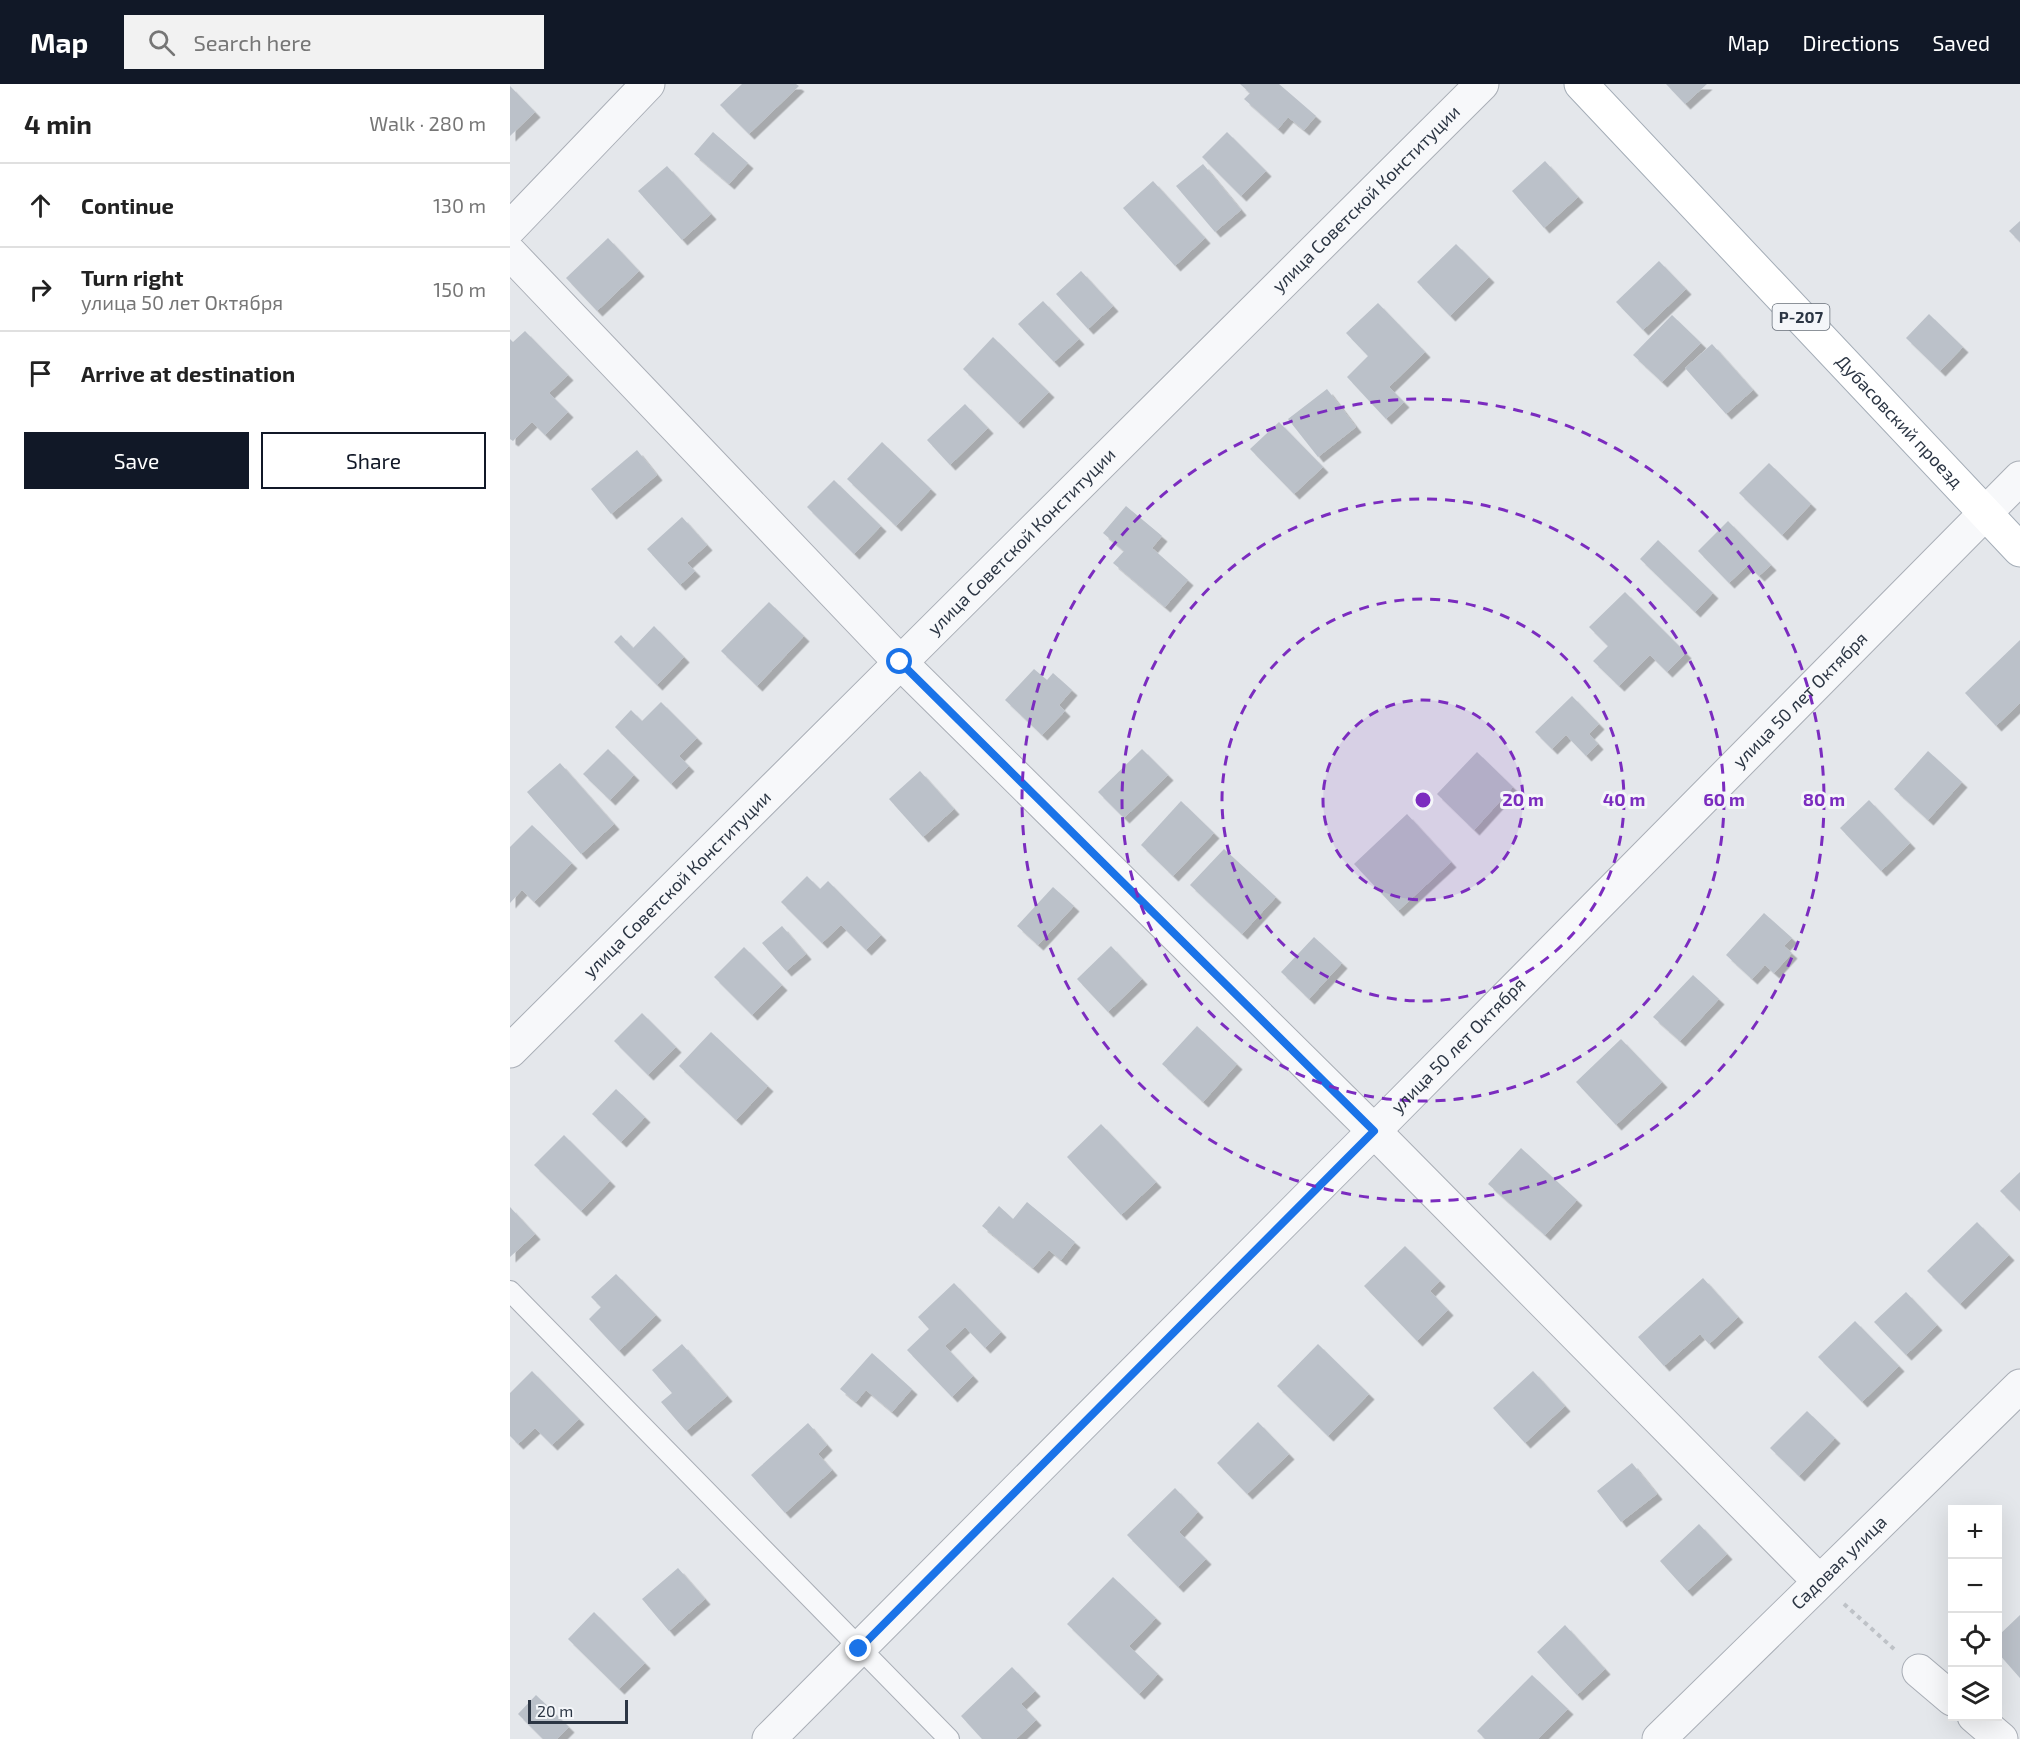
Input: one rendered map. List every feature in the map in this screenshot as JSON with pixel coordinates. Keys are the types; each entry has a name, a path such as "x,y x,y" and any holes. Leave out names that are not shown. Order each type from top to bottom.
{"main road":[{"name":"Дубасовский проезд","path":"1581,84 2020,550"}],"street":[{"path":"510,228 648,84"},
{"name":"улица Советской Конституции","path":"510,1051 1482,84"},
{"path":"510,253 900,662 1374,1131 1819,1581"},
{"name":"улица 50 лет Октября","path":"768,1739 2020,478"},
{"name":"Садовая улица","path":"1659,1739 2020,1386"},
{"path":"1919,1671 1948,1695"},
{"path":"1980,1721 2001,1739"}],"lane":[{"path":"510,1291 949,1739"}],"path":[{"path":"1819,1581 1919,1671"}],"building":[{"path":"742,84 796,84 799,86 749,134 720,105"},
{"path":"1240,84 1279,84 1316,116 1304,130 1288,117 1278,129 1244,99 1250,93"},
{"path":"1666,84 1707,84 1685,104"},
{"path":"510,86 535,112 510,136"},
{"path":"713,132 748,163 729,184 694,154"},
{"path":"1227,132 1266,171 1241,196 1202,157"},
{"path":"1545,161 1578,197 1544,228 1512,191"},
{"path":"1203,164 1241,210 1215,232 1176,186"},
{"path":"667,166 711,214 682,240 638,191"},
{"path":"1153,181 1205,238 1175,266 1123,208"},
{"path":"2020,221 2020,242 2009,231"},
{"path":"608,238 639,271 597,311 566,278"},
{"path":"1456,244 1489,277 1450,316 1417,282"},
{"path":"1659,261 1686,289 1643,330 1616,302"},
{"path":"1081,271 1113,306 1088,329 1056,294"},
{"path":"1043,301 1079,339 1054,362 1018,324"},
{"path":"1378,303 1425,352 1389,387 1404,402 1386,419 1347,377 1368,356 1346,333"},
{"path":"1929,314 1963,347 1940,371 1906,338"},
{"path":"1672,315 1701,343 1662,382 1633,355"},
{"path":"525,331 568,375 549,393 568,412 545,435 532,422 513,441 510,439 510,339 513,342"},
{"path":"993,337 1049,392 1018,423 963,369"},
{"path":"1712,344 1753,390 1726,414 1685,368"},
{"path":"1327,389 1356,427 1318,457 1288,419"},
{"path":"965,404 988,428 950,465 927,440"},
{"path":"1279,422 1323,467 1294,494 1250,449"},
{"path":"882,442 931,489 896,526 847,479"},
{"path":"637,450 657,475 611,514 591,489"},
{"path":"1769,463 1811,504 1782,535 1739,493"},
{"path":"834,480 881,526 854,554 807,507"},
{"path":"1126,506 1162,536 1152,548 1188,580 1165,607 1113,563 1124,551 1103,533"},
{"path":"682,517 707,545 687,563 695,571 680,585 647,549"},
{"path":"1728,521 1771,565 1759,576 1748,565 1729,583 1698,551"},
{"path":"1658,540 1713,593 1695,612 1640,559"},
{"path":"1625,592 1686,653 1667,672 1650,655 1619,686 1593,661 1608,646 1589,627"},
{"path":"769,602 804,636 757,686 721,651"},
{"path":"654,626 684,657 657,685 614,642 621,635 633,648"},
{"path":"2020,640 2020,703 1996,726 1965,693"},
{"path":"1034,669 1047,680 1053,673 1072,690 1059,705 1065,711 1042,735 1005,700"},
{"path":"1572,696 1599,724 1589,734 1598,744 1586,756 1566,735 1552,749 1535,732"},
{"path":"661,702 697,738 679,756 689,766 671,784 615,727 631,710 642,721"},
{"path":"608,749 634,775 610,800 583,774"},
{"path":"1142,749 1168,775 1124,818 1098,792"},
{"path":"1928,751 1962,782 1928,820 1894,789"},
{"path":"1477,752 1513,787 1474,830 1437,794"},
{"path":"560,763 614,824 581,854 527,792"},
{"path":"920,771 954,809 923,837 889,799"},
{"path":"1869,800 1910,843 1881,871 1840,828"},
{"path":"1181,801 1214,833 1173,876 1141,845"},
{"path":"1407,814 1451,862 1398,911 1354,864"},
{"path":"532,825 572,863 534,902 522,890 510,903 510,847"},
{"path":"1224,849 1276,897 1242,934 1190,885"},
{"path":"807,876 820,889 828,881 881,935 866,950 841,925 822,943 781,902"},
{"path":"1053,887 1074,906 1038,945 1017,926"},
{"path":"1764,913 1792,938 1784,946 1792,953 1774,973 1765,965 1752,979 1726,955"},
{"path":"782,926 806,954 786,971 762,943"},
{"path":"1314,937 1342,963 1309,999 1281,972"},
{"path":"1111,946 1142,979 1108,1012 1077,979"},
{"path":"744,947 782,985 752,1015 714,977"},
{"path":"1693,975 1719,999 1680,1041 1653,1017"},
{"path":"642,1013 676,1047 648,1075 614,1041"},
{"path":"1197,1026 1237,1064 1203,1102 1162,1064"},
{"path":"711,1032 768,1086 736,1120 679,1066"},
{"path":"1621,1039 1662,1082 1616,1125 1576,1082"},
{"path":"616,1089 645,1117 621,1142 592,1114"},
{"path":"1101,1124 1156,1182 1121,1215 1067,1157"},
{"path":"564,1135 610,1181 581,1211 534,1165"},
{"path":"1521,1148 1577,1200 1545,1235 1488,1184"},
{"path":"2020,1172 2020,1211 2000,1191"},
{"path":"1027,1202 1075,1242 1061,1260 1049,1250 1033,1268 982,1226 999,1206 1013,1219"},
{"path":"510,1207 535,1234 510,1257"},
{"path":"1977,1222 2009,1255 1960,1304 1927,1271"},
{"path":"1405,1246 1440,1281 1430,1291 1448,1310 1417,1341 1364,1286"},
{"path":"616,1274 656,1315 619,1351 589,1319 601,1307 591,1297"},
{"path":"1703,1278 1738,1317 1709,1344 1700,1334 1664,1366 1638,1337"},
{"path":"954,1283 1001,1332 985,1348 965,1327 945,1346 973,1376 952,1397 907,1350 929,1329 918,1317"},
{"path":"1906,1292 1937,1325 1906,1355 1874,1322"},
{"path":"1855,1321 1899,1366 1862,1402 1818,1357"},
{"path":"682,1344 727,1396 686,1431 661,1402 672,1393 652,1370"},
{"path":"1318,1344 1369,1394 1328,1436 1277,1386"},
{"path":"872,1353 912,1389 892,1412 866,1390 856,1402 840,1389"},
{"path":"532,1371 579,1419 552,1445 535,1428 518,1444 510,1436 510,1393"},
{"path":"1533,1371 1565,1406 1525,1443 1493,1408"},
{"path":"1807,1411 1835,1438 1799,1476 1770,1448"},
{"path":"1258,1422 1289,1454 1247,1494 1217,1463"},
{"path":"808,1423 827,1445 818,1454 832,1470 785,1513 751,1475"},
{"path":"1632,1463 1657,1494 1621,1522 1597,1491"},
{"path":"1175,1488 1198,1512 1179,1532 1206,1559 1178,1587 1127,1535"},
{"path":"1699,1524 1727,1554 1687,1591 1660,1561"},
{"path":"678,1568 705,1599 669,1631 642,1599"},
{"path":"1113,1577 1156,1618 1129,1646 1158,1674 1139,1694 1067,1624"},
{"path":"594,1612 645,1663 619,1689 568,1639"},
{"path":"2020,1615 2020,1678 2002,1658 2002,1632"},
{"path":"1565,1625 1605,1669 1577,1695 1537,1652"},
{"path":"1012,1667 1035,1691 1021,1704 1036,1720 1016,1739 982,1739 961,1716"},
{"path":"1532,1675 1568,1709 1538,1739 1485,1739 1477,1731"},
{"path":"536,1695 569,1727 557,1739 543,1739 518,1714"}],"route":[{"path":"859,1649 1374,1131 900,662"}]}
